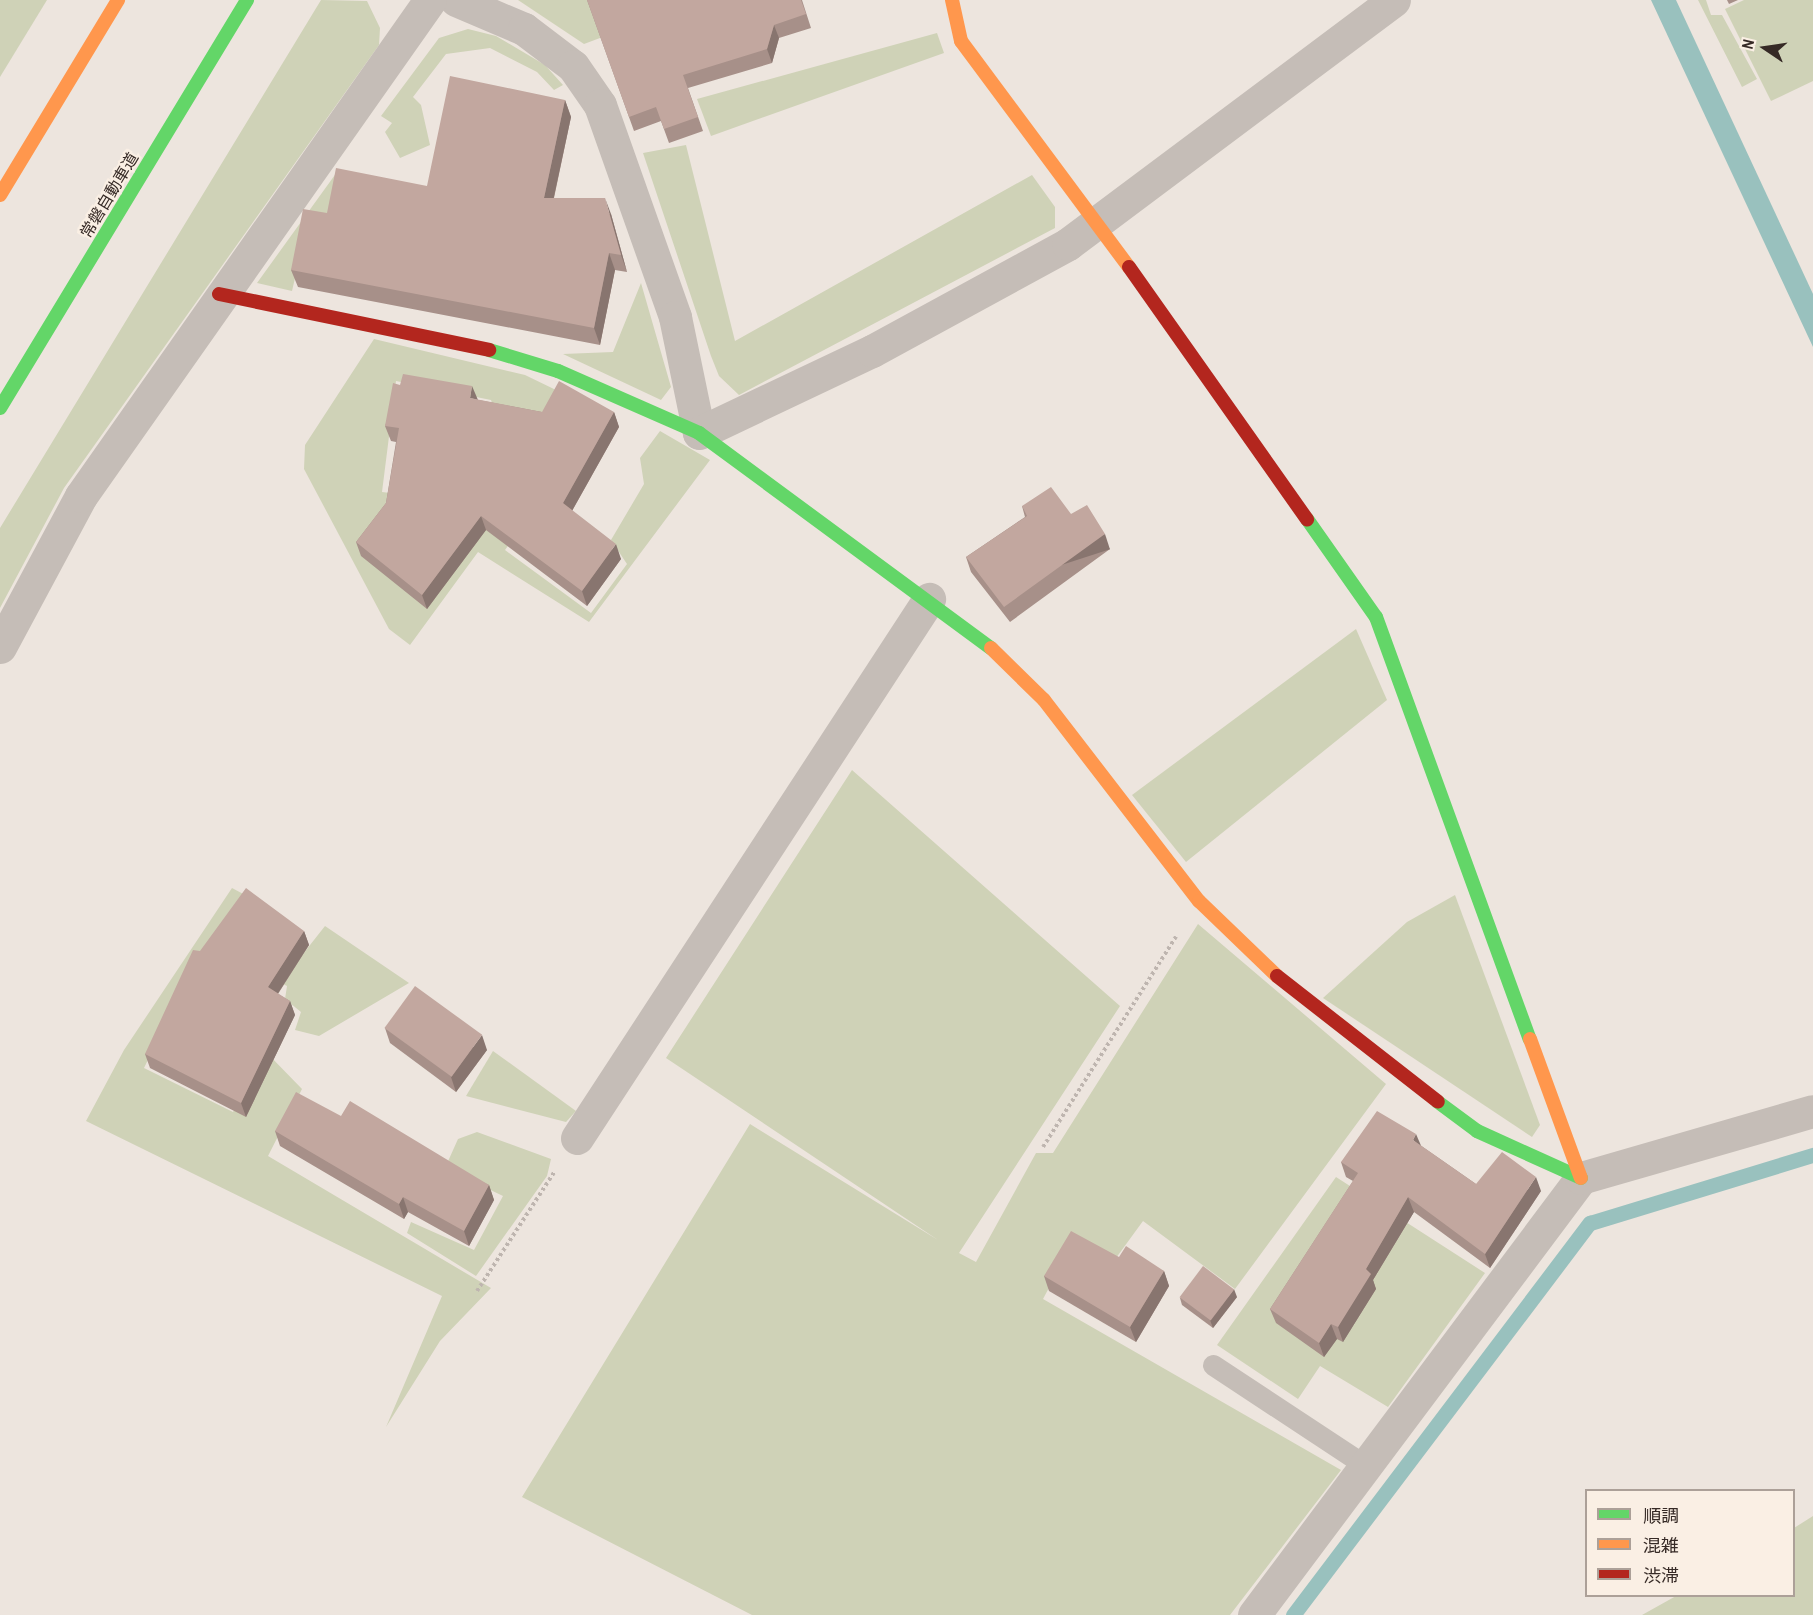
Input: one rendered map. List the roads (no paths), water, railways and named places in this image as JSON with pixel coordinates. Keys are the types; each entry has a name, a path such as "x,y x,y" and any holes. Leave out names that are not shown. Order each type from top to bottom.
{"main road":[{"path":"0,195 118,0"},
{"name":"常磐自動車道","path":"0,408 247,0"},
{"path":"952,0 961,41 1096,221 1377,617 1581,1179"},
{"path":"219,294 453,339 558,371 699,433 984,641 1044,700 1199,901 1305,1003 1477,1131 1581,1179"}],"street":[{"path":"0,647 81,496 219,294 430,0"},
{"path":"456,0 524,29 573,66 600,105 675,317 699,433 872,351 1068,243 1395,0"},
{"path":"577,1137 929,599"},
{"path":"1254,1615 1369,1468 1581,1179 1813,1111"}],"lane":[{"path":"1213,1365 1369,1468"}],"water":[{"path":"1651,0 1676,0 1813,294 1813,347"}],"waterway":[{"path":"1293,1615 1590,1223 1813,1155"}]}
